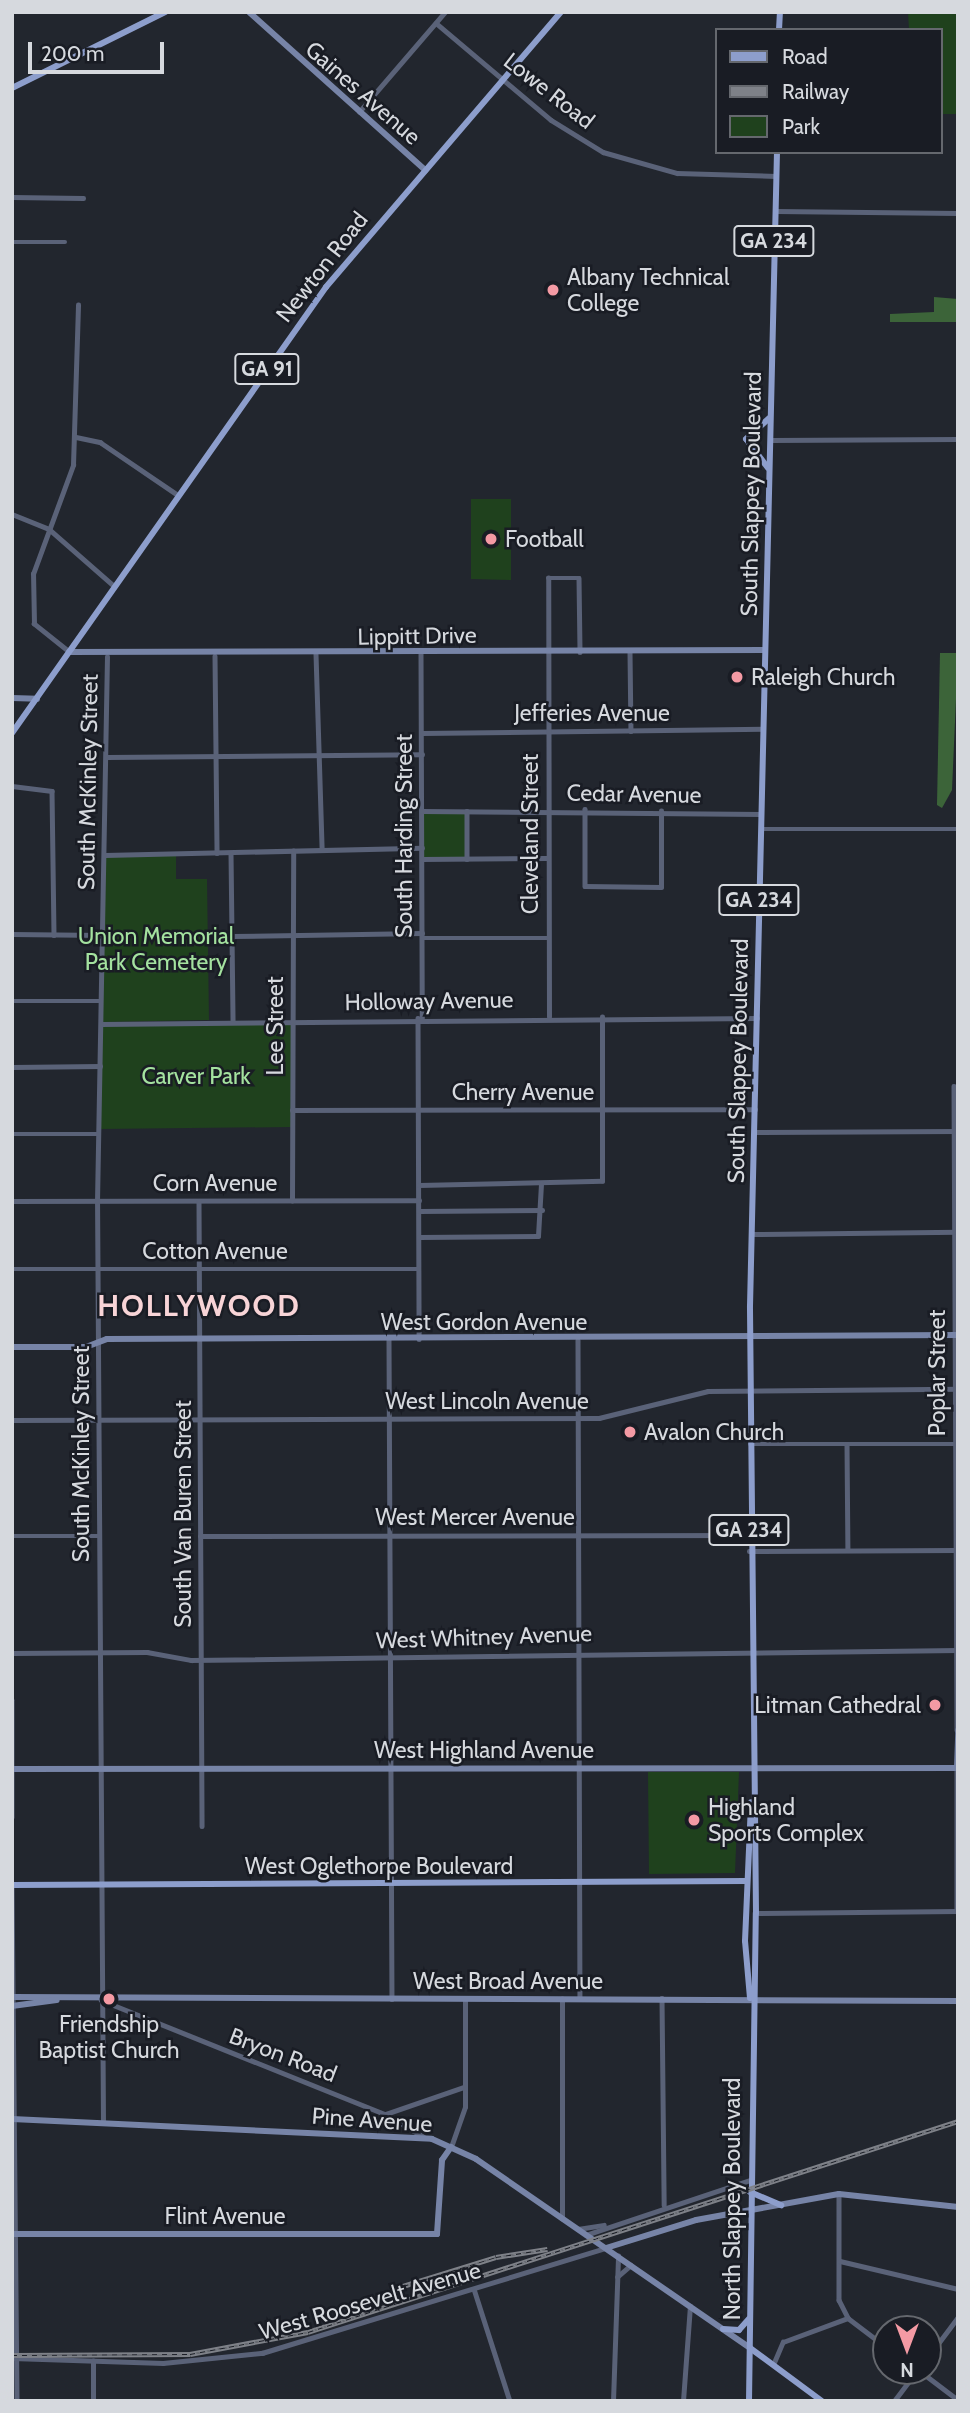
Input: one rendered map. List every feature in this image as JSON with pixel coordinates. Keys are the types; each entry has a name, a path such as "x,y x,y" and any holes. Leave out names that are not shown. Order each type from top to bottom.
{"main road":[{"path":"12,88 165,12"},
{"name":"Newton Road","path":"12,733 326,287 561,12"},
{"name":"South Slappey Boulevard","path":"756,1896 751,1802 749,1390 777,154"},
{"path":"770,473 759,448 746,439 771,414"},
{"name":"South Slappey Boulevard","path":"746,1881 751,1802"},
{"path":"755,1866 746,1881 756,1896"},
{"name":"West Oglethorpe Boulevard","path":"12,1886 746,1881"},
{"name":"North Slappey Boulevard","path":"746,1881 750,1998 749,2401"},
{"name":"North Slappey Boulevard","path":"750,1998 756,1896"},
{"path":"750,2192 781,2205"},
{"path":"723,2329 740,2330 750,2318"},
{"path":"750,2348 822,2401"}],"street":[{"name":"Gaines Avenue","path":"249,12 425,170"},
{"path":"359,112 445,12"},
{"name":"Lowe Road","path":"436,23 570,134 625,160 677,173 776,176"},
{"path":"12,197 83,198"},
{"path":"775,211 958,213"},
{"path":"12,242 65,242"},
{"path":"69,652 33,621 34,561 67,490 76,437 78,306"},
{"path":"76,437 100,442 178,495"},
{"path":"771,440 958,439"},
{"path":"12,514 49,529 114,586"},
{"name":"Cleveland Street","path":"549,1017 548,578 579,578 580,652"},
{"name":"Lippitt Drive","path":"69,652 107,657 765,650"},
{"path":"630,652 631,730"},
{"name":"South Harding Street","path":"419,1340 421,653"},
{"path":"316,654 322,850"},
{"path":"215,656 217,853"},
{"name":"South McKinley Street","path":"103,2123 98,1884 97,1202 107,657"},
{"path":"12,698 37,698"},
{"name":"Jefferies Avenue","path":"422,733 763,729"},
{"path":"107,757 422,754"},
{"path":"12,786 50,788 54,935"},
{"path":"585,809 585,886 661,887 661,811"},
{"name":"Cedar Avenue","path":"422,811 585,809 761,814"},
{"path":"467,811 467,859"},
{"path":"761,829 958,829"},
{"path":"105,855 422,848"},
{"name":"Lee Street","path":"292,1200 293,851"},
{"path":"231,853 233,1021"},
{"path":"422,859 547,858"},
{"path":"12,934 103,936"},
{"path":"232,936 293,934 548,938"},
{"path":"12,1001 101,1001"},
{"path":"419,1185 597,1185 603,1175 602,1017"},
{"name":"Holloway Avenue","path":"101,1024 420,1018 757,1018"},
{"path":"12,1067 100,1066"},
{"name":"Poplar Street","path":"954,1086 958,1911"},
{"name":"Cherry Avenue","path":"292,1110 755,1109"},
{"path":"754,1132 956,1131"},
{"path":"12,1134 99,1134"},
{"path":"419,1237 533,1237 542,1210 541,1184"},
{"name":"Corn Avenue","path":"12,1201 419,1200"},
{"name":"South Van Buren Street","path":"200,1201 202,1826"},
{"path":"419,1211 542,1210"},
{"path":"752,1234 956,1232"},
{"name":"Cotton Avenue","path":"12,1269 419,1269"},
{"name":"West Gordon Avenue","path":"12,1346 199,1339 578,1340 956,1335"},
{"path":"389,1340 392,1998"},
{"path":"578,1340 580,1998"},
{"name":"West Lincoln Avenue","path":"12,1420 579,1418 633,1413 694,1393 749,1390 956,1390"},
{"path":"749,1444 955,1444"},
{"path":"847,1444 848,1550"},
{"name":"West Mercer Avenue","path":"200,1536 749,1535"},
{"path":"12,1536 98,1536"},
{"path":"749,1551 956,1550"},
{"name":"West Whitney Avenue","path":"12,1653 98,1653 200,1660 391,1659 577,1651 957,1650"},
{"path":"12,1700 12,1817"},
{"name":"West Highland Avenue","path":"12,1769 957,1768"},
{"path":"12,1886 14,2358 17,2401"},
{"path":"756,1913 958,1911"},
{"name":"West Broad Avenue","path":"13,1997 59,2000 662,1997 958,2001"},
{"path":"662,1997 664,2205"},
{"path":"451,2147 462,2125 465,1998"},
{"path":"562,1998 562,2219"},
{"name":"West Broad Avenue","path":"13,2006 59,2000"},
{"name":"Bryon Road","path":"101,2000 124,2014 385,2114 424,2137"},
{"path":"121,2000 124,2014"},
{"path":"385,2114 464,2087"},
{"name":"Pine Avenue","path":"13,2119 424,2137 451,2147 578,2229 750,2348"},
{"name":"Flint Avenue","path":"14,2234 437,2234 442,2160 451,2147"},
{"path":"586,2235 664,2205 750,2180"},
{"path":"839,2194 840,2309 872,2336"},
{"path":"606,2248 696,2220 750,2215 781,2205 839,2194 958,2207"},
{"path":"578,2229 615,2222"},
{"name":"West Roosevelt Avenue","path":"14,2358 185,2362 262,2353 606,2248"},
{"path":"612,2401 618,2256"},
{"path":"840,2261 958,2289"},
{"path":"616,2278 631,2265"},
{"path":"474,2289 510,2401"},
{"path":"683,2401 691,2305"},
{"path":"773,2365 783,2342 848,2318"},
{"path":"942,2339 958,2318"},
{"path":"93,2361 93,2401"},
{"path":"894,2401 907,2385"},
{"path":"937,2385 958,2400"}],"green space":[{"path":"908,12 958,12 958,114 942,114 942,28 909,28"},
{"path":"934,297 958,299 958,322 890,322 890,314 934,312"},
{"name":"Football","path":"471,499 511,499 511,580 471,579"},
{"path":"940,653 958,653 952,790 942,808 937,805"},
{"path":"422,812 466,812 466,858 422,858"},
{"name":"Union Memorial Park Cemetery","path":"176,855 176,879 207,879 209,1020 102,1022 106,857"},
{"name":"Carver Park","path":"291,1022 291,1127 100,1129 102,1025"},
{"name":"Highland Sports Complex","path":"648,1772 739,1772 735,1873 649,1874"}],"railway":[{"path":"12,2355 190,2354 308,2332 958,2121"},
{"path":"403,2286 496,2257 547,2249"}],"place":[{"name":"Albany Technical College","path":"553,290"},
{"name":"Football","path":"491,539"},
{"name":"Raleigh Church","path":"737,677"},
{"name":"Avalon Church","path":"630,1432"},
{"name":"Litman Cathedral","path":"935,1705"},
{"name":"Highland Sports Complex","path":"694,1820"},
{"name":"Friendship Baptist Church","path":"109,1999"}],"district":[{"name":"HOLLYWOOD","path":"199,1306"}]}
